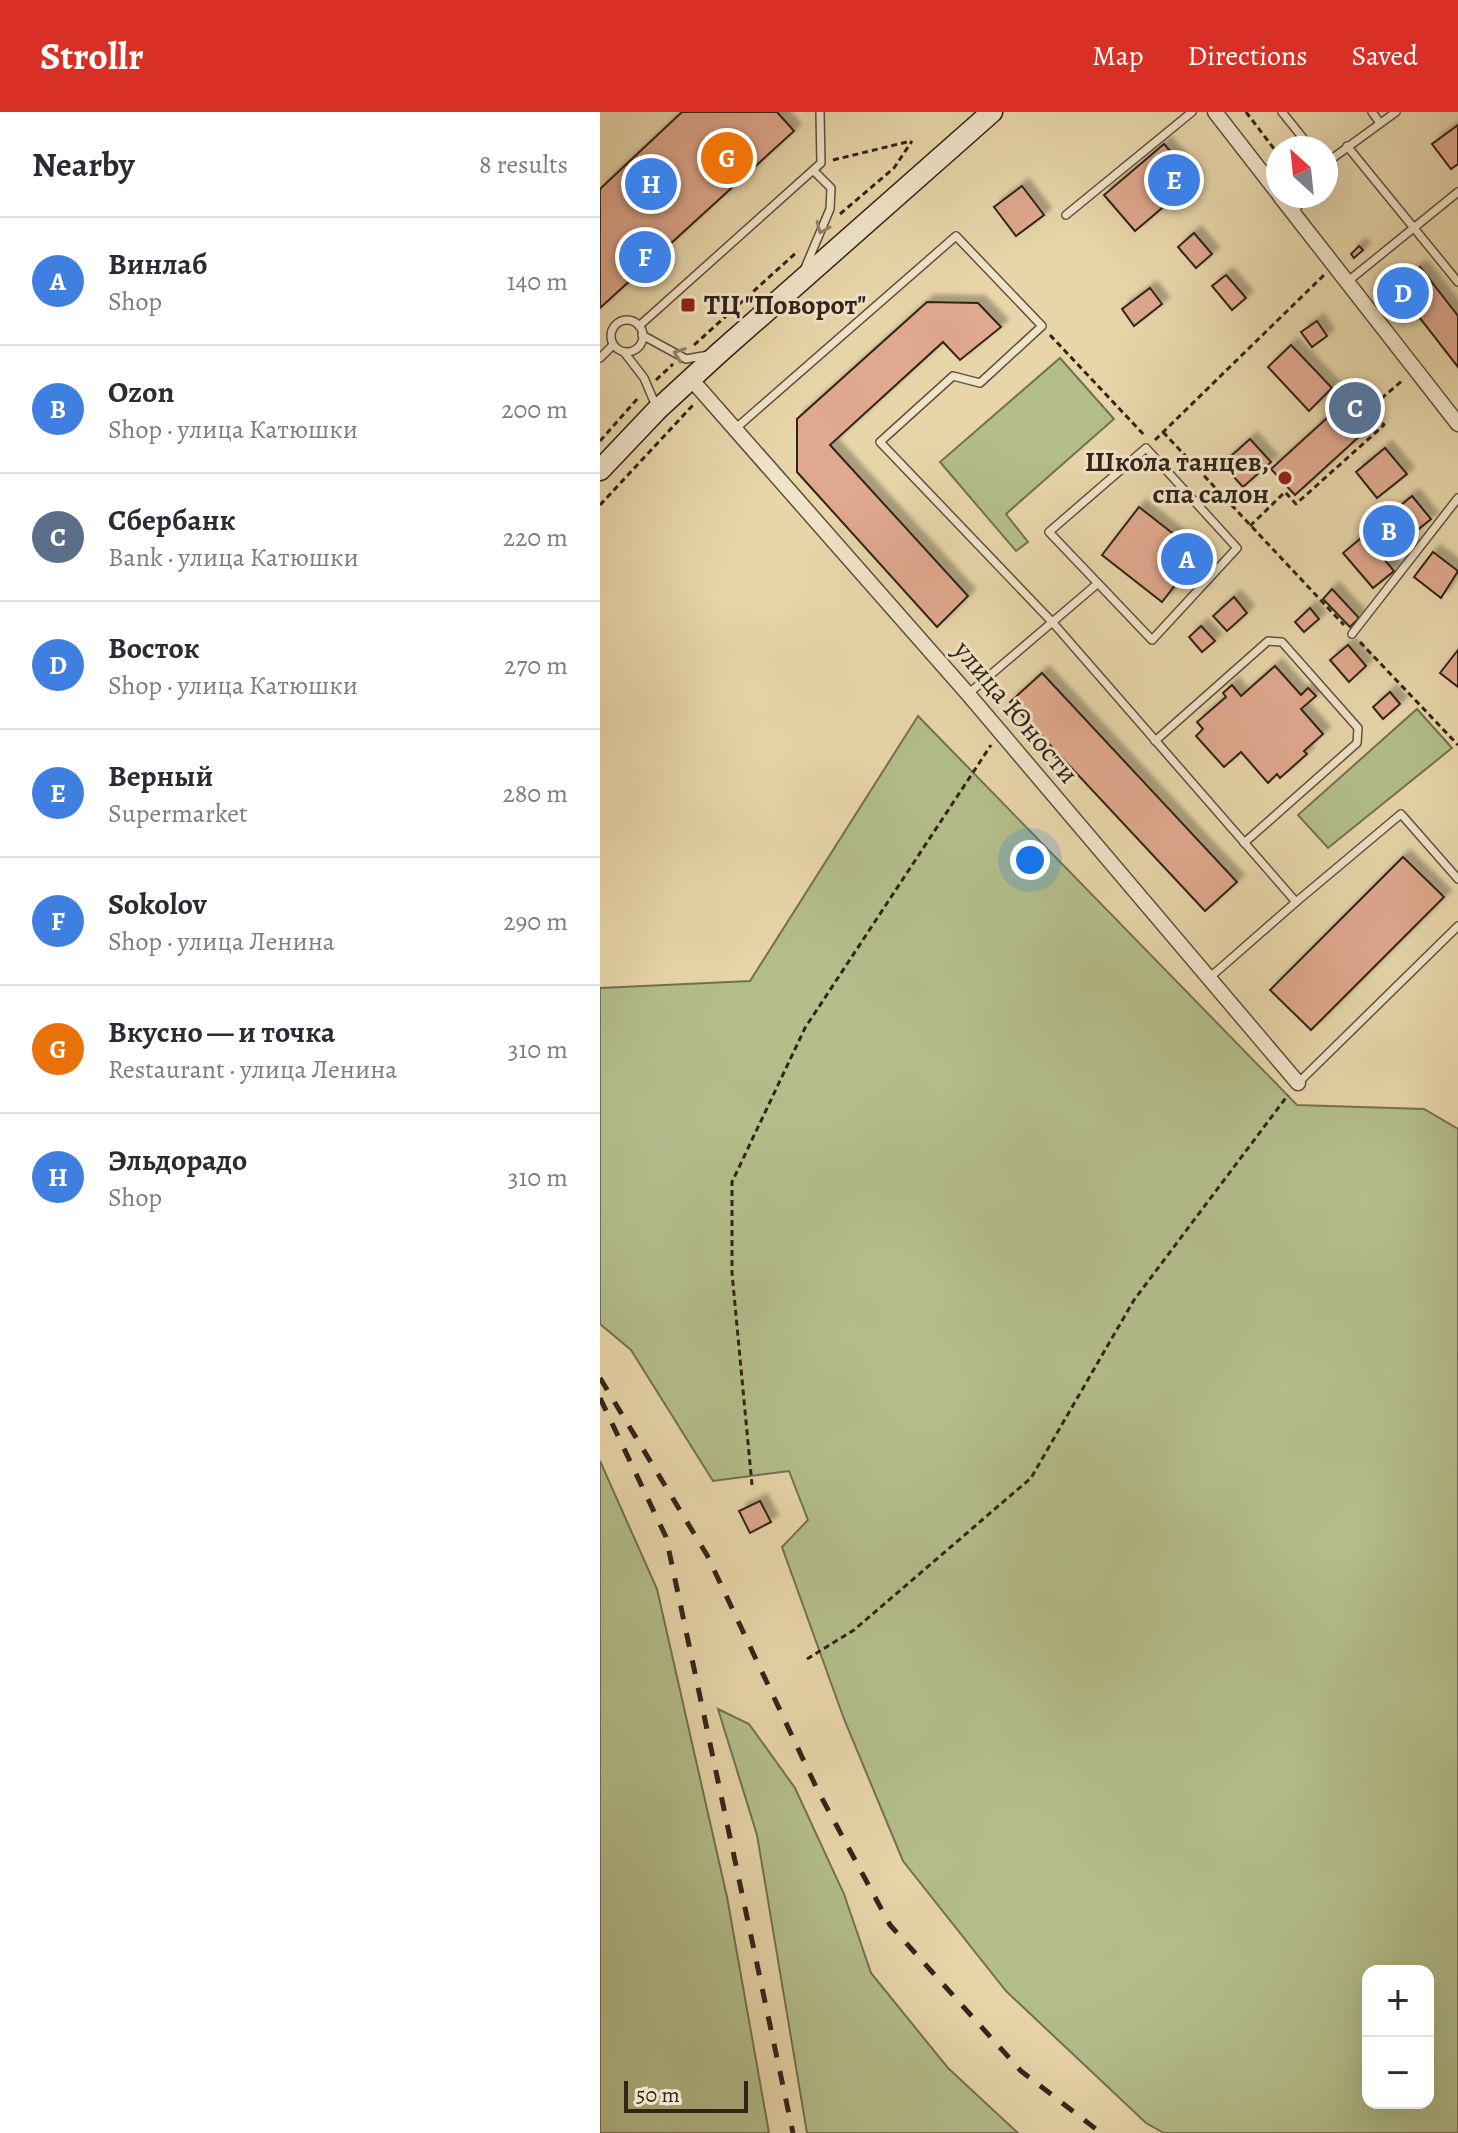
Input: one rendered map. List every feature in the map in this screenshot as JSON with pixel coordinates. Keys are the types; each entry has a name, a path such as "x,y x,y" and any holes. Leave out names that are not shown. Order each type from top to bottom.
{"main road":[{"path":"600,470 657,410 698,386 719,353 992,112"}],"street":[{"path":"1215,112 1266,177"},
{"path":"1290,208 1458,424"},
{"name":"улица Юности","path":"698,386 968,694 1298,1083"}],"lane":[{"path":"639,326 821,163 820,112"},
{"path":"1066,215 1192,112"},
{"path":"1282,112 1301,136"},
{"path":"1372,112 1380,123"},
{"path":"1338,153 1396,112"},
{"path":"1347,146 1458,282"},
{"path":"796,288 830,209 831,188 814,171"},
{"path":"1347,282 1458,192"},
{"path":"1294,213 1297,208"},
{"path":"735,429 956,236 1042,326 980,383 953,376 880,442 1054,624 1296,902"},
{"path":"613,345 611,334 616,325 630,320 639,326 642,335 637,348 622,350"},
{"path":"642,335 686,359 719,353"},
{"path":"613,345 622,350 649,387 657,410"},
{"path":"600,358 613,345"},
{"path":"1146,448 1237,548 1152,640 1097,584 1049,532 1146,448"},
{"path":"1352,634 1458,498"},
{"path":"968,694 1054,624 1097,584"},
{"path":"1155,741 1268,641 1282,642 1358,728 1357,743 1244,843"},
{"path":"1208,979 1401,814 1458,879"},
{"path":"1298,1083 1458,926"}],"path":[{"path":"1246,112 1266,138"},
{"path":"600,441 681,357 894,168 912,141 821,163"},
{"path":"1042,326 1152,443 1334,265"},
{"path":"1250,526 1285,492 1296,504 1384,425 1370,408 1415,370"},
{"path":"600,505 698,386"},
{"path":"1163,432 1458,745"},
{"path":"752,1485 732,1273 732,1182 805,1028 1000,732"},
{"path":"807,1659 854,1630 1031,1478 1134,1300 1298,1083"}],"green space":[{"path":"1060,358 1114,419 1006,514 1028,542 1016,551 940,462"},
{"path":"1417,709 1452,748 1328,848 1298,815"},
{"path":"918,716 1297,1105 1424,1109 1458,1129 1458,2133 1164,2133 1146,2123 1006,1991 903,1861 844,1719 782,1547 808,1520 789,1471 713,1481 631,1350 600,1324 600,988 750,981"},
{"path":"600,1461 657,1589 727,1897 769,2133 600,2133"},
{"path":"718,1709 749,1724 795,1788 844,1894 871,1973 948,2068 1018,2133 807,2133 757,1835"}],"building":[{"path":"682,112 777,112 794,131 600,308 600,189"},
{"path":"1458,125 1458,164 1451,169 1432,144"},
{"path":"1164,144 1195,180 1135,231 1104,195"},
{"path":"1022,186 1044,215 1016,236 994,207"},
{"path":"1194,233 1212,254 1196,268 1178,247"},
{"path":"1359,246 1363,250 1354,258 1351,254"},
{"path":"1420,267 1458,316 1458,367 1395,286"},
{"path":"1226,275 1246,298 1232,310 1212,286"},
{"path":"1150,288 1162,304 1134,326 1122,309"},
{"path":"927,302 978,303 1001,327 960,360 943,342 830,445 968,596 937,627 797,472 797,419"},
{"path":"1317,321 1327,336 1312,347 1301,332"},
{"path":"1291,345 1332,388 1309,411 1268,367"},
{"path":"1349,398 1373,424 1295,495 1271,469"},
{"path":"1250,439 1271,462 1243,487 1222,464"},
{"path":"1385,448 1407,474 1377,498 1356,472"},
{"path":"1412,496 1431,519 1383,558 1394,571 1373,588 1343,553"},
{"path":"1139,507 1199,554 1162,602 1102,555"},
{"path":"1433,552 1458,571 1441,598 1414,577"},
{"path":"1332,589 1359,618 1350,627 1323,599"},
{"path":"1234,597 1247,613 1227,631 1213,616"},
{"path":"1310,608 1319,619 1304,632 1295,622"},
{"path":"1201,626 1215,641 1202,652 1189,637"},
{"path":"1348,645 1366,666 1349,682 1330,660"},
{"path":"1458,650 1458,687 1440,673"},
{"path":"1275,666 1301,695 1308,688 1316,696 1301,709 1323,734 1304,751 1307,754 1280,778 1277,774 1268,783 1241,752 1224,767 1196,736 1203,729 1197,722 1226,697 1223,693 1232,685 1241,696"},
{"path":"1042,673 1237,882 1205,911 1010,702"},
{"path":"1390,692 1400,704 1383,719 1373,707"},
{"path":"1403,857 1444,897 1311,1030 1270,990"},
{"path":"760,1501 771,1522 750,1533 739,1511"}],"railway":[{"path":"600,1378 707,1555 818,1791 890,1925 1021,2071 1101,2133"},
{"path":"600,1398 666,1537 793,2133"}],"place":[{"name":"Вкусно — и точка","path":"727,158"},
{"name":"Верный","path":"1174,180"},
{"name":"Эльдорадо","path":"651,184"},
{"name":"Sokolov","path":"645,257"},
{"name":"Восток","path":"1403,293"},
{"name":"ТЦ \"Поворот\"","path":"688,305"},
{"name":"Сбербанк","path":"1355,408"},
{"name":"Школа танцев, спа салон","path":"1285,478"},
{"name":"Ozon","path":"1389,531"},
{"name":"Винлаб","path":"1187,559"}]}
